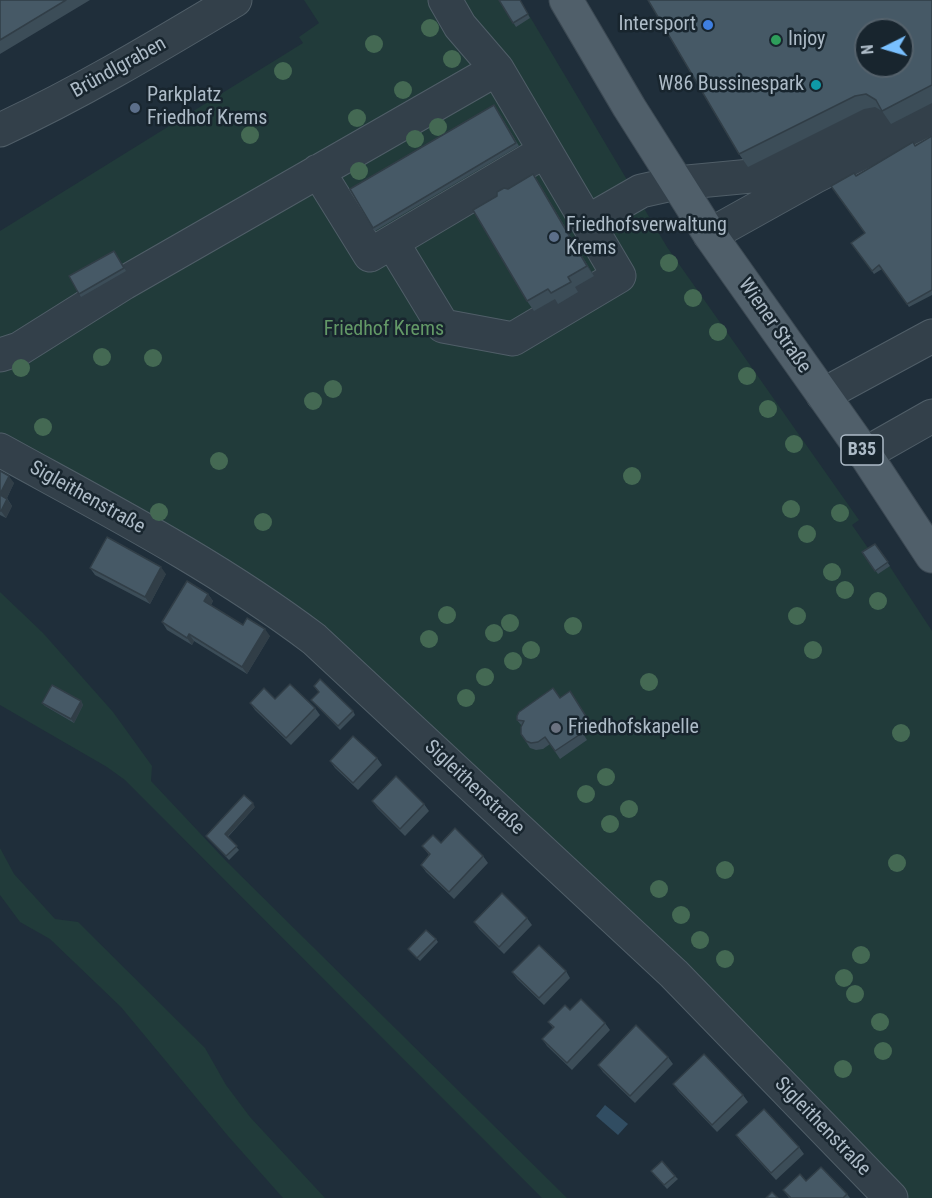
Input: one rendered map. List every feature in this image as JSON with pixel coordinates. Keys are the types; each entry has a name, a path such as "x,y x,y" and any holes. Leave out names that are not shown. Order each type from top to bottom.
{"main road":[{"name":"Wiener Straße","path":"566,0 629,107 710,235 865,454 932,556"}],"street":[{"name":"Bründlgraben","path":"0,130 111,74 235,0"},
{"path":"392,242 443,326 513,339 619,276 497,69 460,26 445,0"},
{"path":"0,355 19,349 124,283 497,69"},
{"path":"587,222 642,191 677,183 752,176 885,113"},
{"path":"710,235 814,177 932,117"},
{"path":"318,171 370,255 545,151"},
{"path":"823,395 932,336"},
{"path":"865,454 932,416"},
{"name":"Sigleithenstraße","path":"0,450 173,546 314,639 674,974 891,1198"}],"green space":[{"name":"Friedhof Krems","path":"304,0 520,0 667,247 859,520 852,525 870,551 877,547 932,631 932,1198 909,1198 681,967 305,621 0,441 0,231 303,43 299,37 319,23"},
{"path":"0,592 43,633 113,712 152,766 151,781 228,863 567,1198 542,1198 125,780 107,767 0,705"},
{"path":"0,848 14,874 55,919 78,922 205,1048 226,1085 250,1117 325,1198 283,1198 228,1136 121,1007 50,939 20,922 0,895"}],"water":[{"path":"605,1105 628,1124 618,1135 596,1116"}],"building":[{"path":"0,0 66,0 0,40"},
{"path":"499,0 520,0 528,14 513,23"},
{"name":"W86 Bussinespark","path":"648,0 932,0 932,85 882,111 876,100 866,94 855,96 739,154"},
{"path":"494,105 516,143 373,228 350,189"},
{"path":"932,136 932,290 907,304 879,265 872,271 851,243 865,233 831,186 854,173 856,176 913,142 915,146"},
{"path":"533,174 587,266 568,277 571,282 551,293 548,289 527,301 473,210 497,196 497,192 504,188 508,189"},
{"path":"114,251 124,268 79,294 69,276"},
{"path":"0,471 9,476 0,494"},
{"path":"0,495 7,499 1,511 0,511"},
{"path":"107,537 161,567 145,597 90,568"},
{"path":"875,544 888,562 875,571 862,552"},
{"path":"187,581 208,594 204,601 243,625 247,618 265,629 242,667 189,634 187,638 162,622"},
{"path":"320,679 353,711 338,726 311,700 319,692 314,686"},
{"path":"290,684 315,708 286,738 250,703 264,688 275,699"},
{"path":"52,685 81,701 71,719 42,703"},
{"name":"Friedhofskapelle","path":"553,688 560,698 570,691 587,718 577,725 582,733 555,751 545,737 538,742 526,741 521,734 524,721 517,720 519,712"},
{"path":"353,736 377,758 353,783 330,761"},
{"path":"396,776 424,804 400,829 372,801"},
{"path":"244,795 253,803 225,834 237,846 226,856 206,836"},
{"path":"455,828 483,856 449,892 421,865 430,854 422,846 433,835 441,843"},
{"path":"502,893 527,918 499,947 474,922"},
{"path":"426,930 436,939 417,958 408,949"},
{"path":"539,945 566,971 539,998 512,972"},
{"path":"581,999 605,1023 567,1063 542,1039 554,1027 548,1022 565,1005 570,1010"},
{"path":"636,1025 668,1057 630,1096 598,1065"},
{"path":"704,1054 743,1095 712,1125 673,1084"},
{"path":"764,1109 799,1147 771,1173 736,1135"},
{"path":"662,1161 675,1176 664,1185 651,1171"},
{"path":"821,1167 847,1194 843,1198 791,1198 783,1190 800,1174 806,1181"},
{"path":"772,1192 778,1198 766,1198"}],"place":[{"name":"Intersport","path":"708,25"},
{"name":"Injoy","path":"776,40"},
{"name":"W86 Bussinespark","path":"816,85"},
{"name":"Parkplatz Friedhof Krems","path":"135,108"},
{"name":"Friedhofsverwaltung Krems","path":"554,237"},
{"name":"Friedhofskapelle","path":"556,728"}]}
